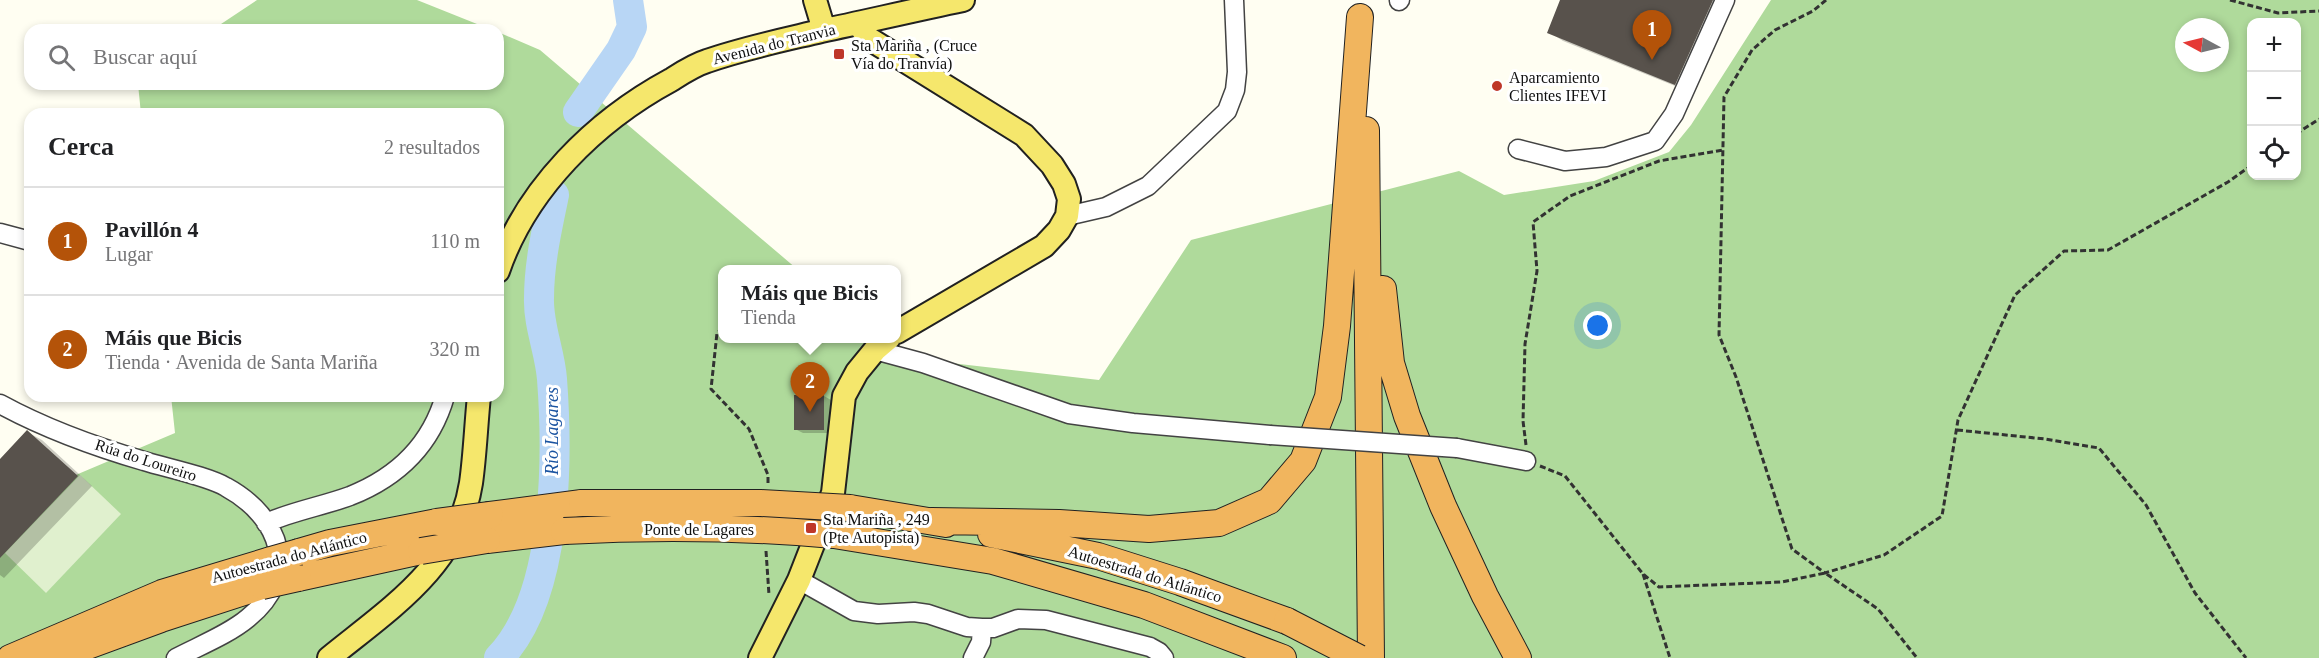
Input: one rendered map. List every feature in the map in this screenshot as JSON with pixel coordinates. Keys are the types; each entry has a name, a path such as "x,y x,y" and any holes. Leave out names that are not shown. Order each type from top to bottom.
{"highway":[{"path":"1360,8 1367,156 1371,658"},
{"path":"931,521 1149,529 1220,523 1269,501 1303,461 1328,397 1337,326 1360,8"},
{"path":"1367,156 1379,229 1383,303 1391,363 1407,416 1443,506 1485,596 1518,658"},
{"path":"1346,217 1354,422 1354,658"},
{"name":"Autoestrada do Atlántico","path":"10,658 162,593 271,540 299,552 330,543 437,522 582,503"},
{"name":"Ponte de Lagares","path":"582,503 761,503 850,508"},
{"name":"Autoestrada do Atlántico","path":"850,508 931,521 1098,556 1180,582 1287,621 1359,658"},
{"name":"Ponte de Lagares","path":"564,531 753,528 834,535"},
{"name":"Autoestrada do Atlántico","path":"55,658 161,619 262,586 421,551 564,531"},
{"name":"Autoestrada do Atlántico","path":"834,535 993,561 1144,605 1281,657"}],"main road":[{"path":"815,0 824,30"},
{"name":"Avenida do Tranvia","path":"504,257 530,204 570,156 610,120 656,88 704,62 750,48 963,0"},
{"path":"858,23 868,38 1024,135 1052,165 1064,184 1069,199 1066,216 1059,230 1044,246 901,330"},
{"path":"760,658 799,580 832,493 844,396 857,372 882,344"},
{"path":"329,658 416,587 435,566 450,543 471,485 478,402"}],"street":[{"path":"1066,216 1106,207 1148,186 1227,111 1236,90 1234,0"},
{"path":"1518,149 1565,161 1606,158 1655,141 1674,114 1725,0"},
{"path":"0,233 24,239"},
{"path":"882,344 923,363 1069,414 1133,423 1457,448 1526,461"},
{"path":"176,658 246,620 260,608 279,574 280,556 271,540 402,467 421,447 436,424 443,402"},
{"name":"Rúa do Loureiro","path":"0,404 115,452 224,485 246,499 271,540"},
{"path":"799,580 854,611 878,614 914,612 928,614 967,627 982,628 993,628 1018,619 1046,620 1150,647 1164,658"},
{"path":"973,658 981,642 982,628"}],"path":[{"path":"1826,0 1813,11 1775,30 1752,50 1724,97 1719,335 1736,377 1792,549 1878,609 1917,658"},
{"path":"2230,0 2278,13 2319,11"},
{"path":"2301,131 2319,119"},
{"path":"1723,150 1659,161 1570,196 1533,222 1537,271 1525,344 1526,461 1565,476 1643,574 1659,587 1782,582 1825,573 1884,555 1942,516 1958,420 2015,295 2064,252 2108,250 2228,182 2247,169"},
{"path":"718,332 711,389 749,429 768,475 768,486"},
{"path":"1956,430 2045,439 2099,448 2146,505 2195,593 2246,658"},
{"path":"766,551 773,633"},
{"path":"1643,574 1670,658"}],"green space":[{"path":"257,0 417,0 477,24 221,24"},
{"path":"1771,0 2319,0 2319,658 0,658 0,507 175,433 172,402 504,402 504,108 140,108 139,90 504,90 504,35 540,50 792,265 718,265 718,343 882,343 899,357 1099,380 1191,240 1459,171 1504,195 1594,181 1669,152 1691,125"},
{"path":"80,475 121,514 46,593 5,553"}],"building":[{"path":"1560,0 1713,0 1675,85 1547,33"},
{"path":"794,395 824,395 824,430 794,430"},
{"path":"27,430 78,476 0,558 0,459"}],"waterway":[{"name":"Río Lagares","path":"578,112 621,50 632,27 628,0"},
{"name":"Río Lagares","path":"499,658 518,632 533,600 550,526 555,448 554,411 551,369 540,318 539,285 554,195"}],"place":[{"name":"Sta Mariña , (Cruce Vía do Tranvía)","path":"839,54"},
{"name":"Pavillón 4","path":"1652,60"},
{"name":"Aparcamiento Clientes IFEVI","path":"1497,86"},
{"name":"Máis que Bicis","path":"810,412"},
{"name":"Sta Mariña , 249 (Pte Autopista)","path":"811,528"}]}
